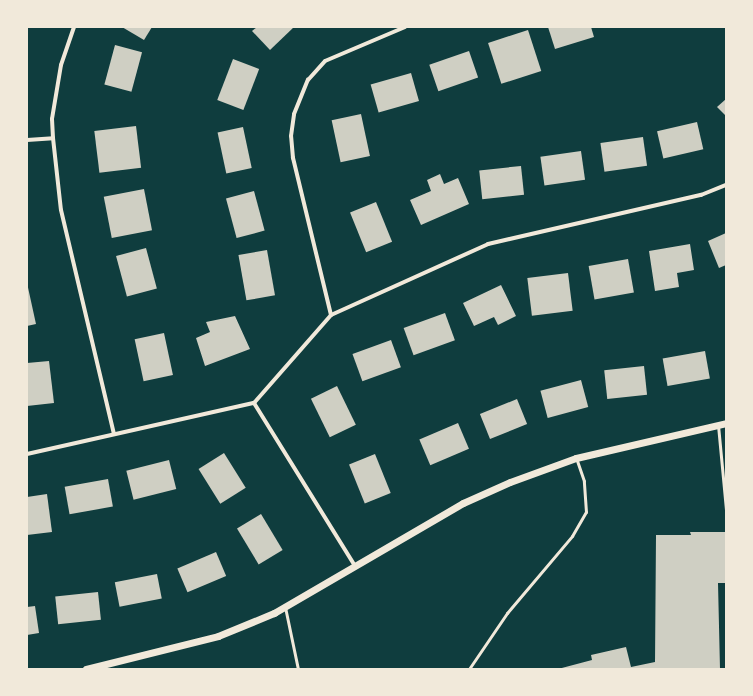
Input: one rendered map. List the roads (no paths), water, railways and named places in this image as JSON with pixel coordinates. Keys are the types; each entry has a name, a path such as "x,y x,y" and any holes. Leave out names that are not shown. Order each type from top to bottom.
{"street":[{"path":"74,27 61,66 52,118 52,138 61,210 114,434"},
{"path":"331,315 293,158 291,136 294,114 308,80 325,60 405,27"},
{"path":"27,140 52,138"},
{"path":"27,454 254,403 331,315 488,244 701,195 726,185"},
{"path":"254,403 355,566"},
{"path":"86,669 218,636 285,607 463,503 510,482 576,458 726,423"}],"lane":[{"path":"718,425 726,510"},
{"path":"468,669 507,613 572,536 586,512 584,481 576,458"},
{"path":"285,607 298,669"}]}
